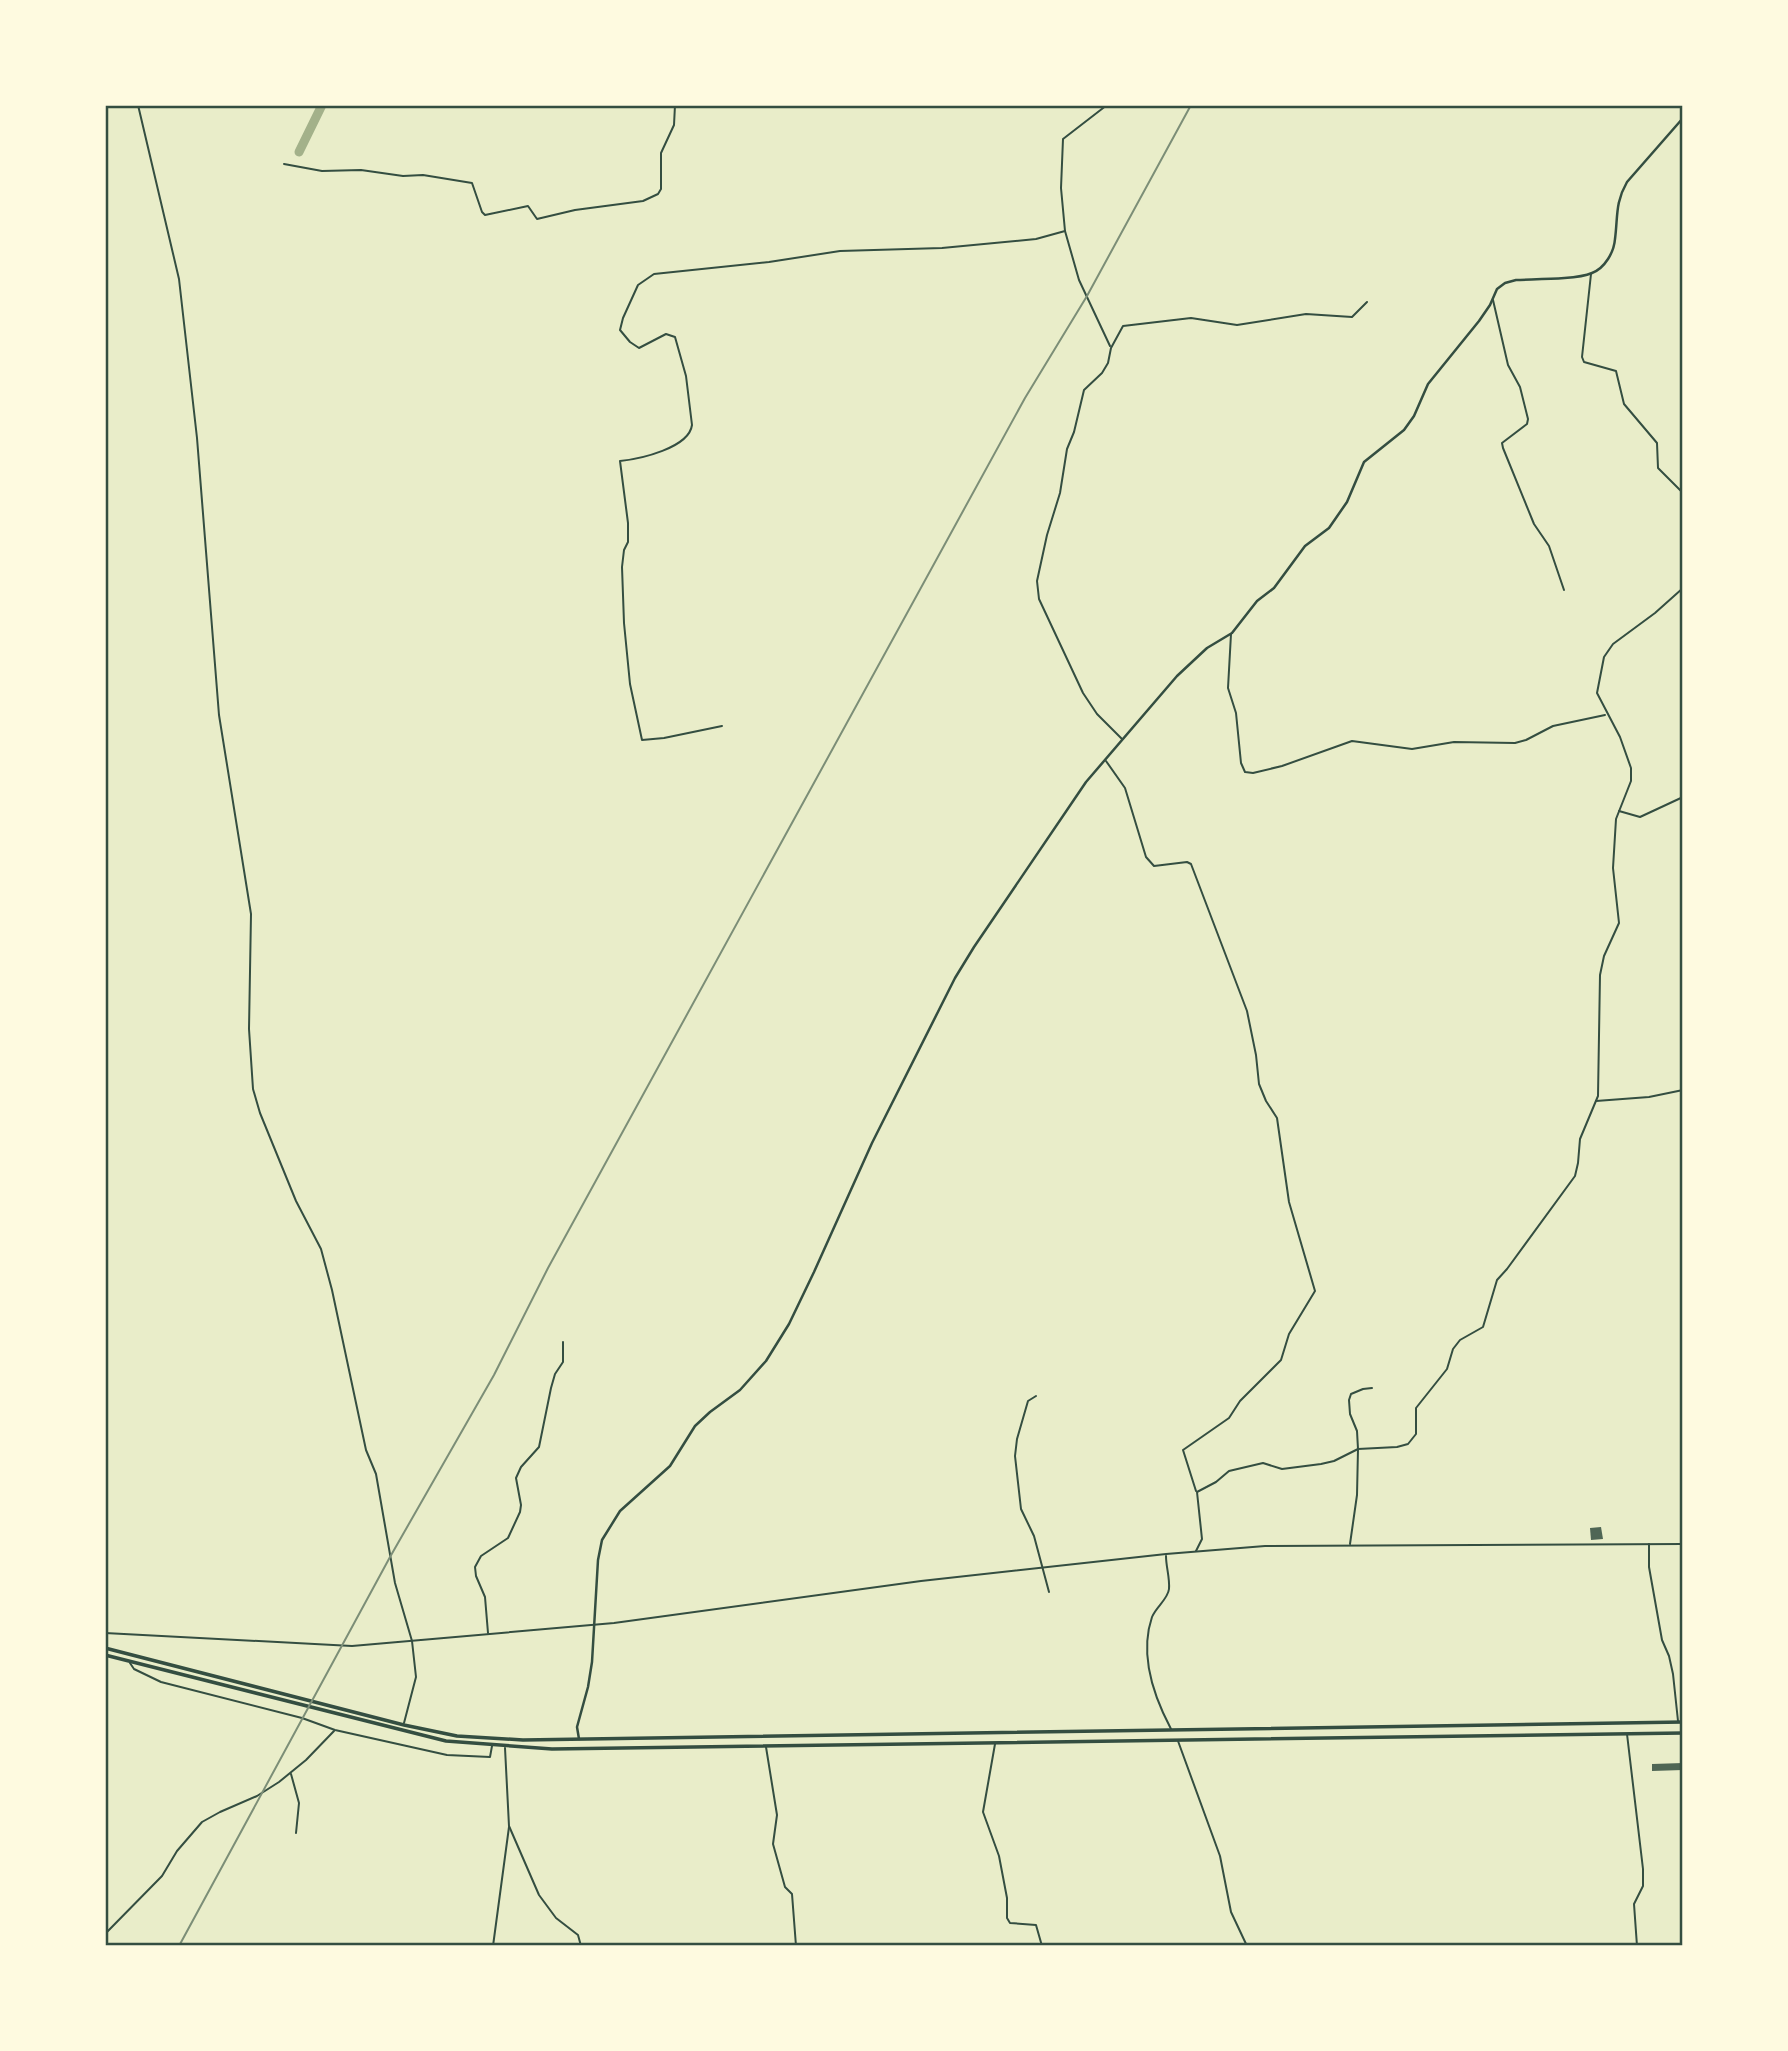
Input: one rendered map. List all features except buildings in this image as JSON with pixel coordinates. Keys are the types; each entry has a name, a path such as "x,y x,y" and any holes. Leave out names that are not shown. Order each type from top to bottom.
{"highway":[{"path":"105,1648 457,1737 523,1740 1680,1722"},
{"path":"105,1655 446,1741 505,1747 552,1749 1683,1733"}],"main road":[{"path":"579,1739 577,1727 588,1687 595,1624 597,1560 601,1540 620,1511 670,1466 695,1426 728,1400 766,1361 789,1324 872,1143 955,978 1046,838 1105,760 1177,676 1208,648 1232,633 1258,601 1274,588 1306,546 1329,528 1354,488 1364,462 1404,430 1414,416 1428,384 1450,358 1497,289 1505,283 1591,274 1604,264 1615,243 1616,212 1627,182 1683,118"}],"street":[{"path":"138,105 179,279 197,438 219,715 251,914 249,1029 254,1089 260,1113 296,1201 321,1249 366,1450 376,1474 395,1583 412,1641 416,1677 404,1725"},
{"path":"284,164 321,171 361,170 403,176 424,175 471,183 485,215 528,206 537,219 575,210 643,201 658,194 661,153 674,125 675,105"},
{"path":"1107,105 1063,139 1060,188 1065,231 1079,280 1111,348"},
{"path":"722,726 642,740 630,684 622,567 628,542 628,523 620,461 641,459 685,440 691,433 692,425 685,376 675,337 666,334 639,348 620,330 622,318 638,285 654,274 769,262 840,251 942,248 1036,239 1065,231"},
{"path":"1591,274 1582,357 1584,362 1616,370 1624,404 1657,443 1658,468 1683,493"},
{"path":"1492,300 1508,365 1520,387 1528,419 1527,424 1502,443 1503,448 1534,524 1549,546 1564,590"},
{"path":"1123,740 1097,714 1083,693 1039,599 1037,581 1065,471 1067,449 1086,386 1102,373 1123,326 1191,318 1237,325 1306,314 1352,317 1367,302"},
{"path":"1197,1492 1229,1471 1263,1463 1282,1469 1321,1464 1334,1461 1358,1449 1397,1447 1412,1441 1416,1434 1416,1408 1447,1368 1453,1349 1460,1340 1483,1328 1497,1280 1574,1176 1580,1139 1598,1096 1600,975 1604,956 1619,923 1613,867 1618,811 1631,781 1631,768 1620,737 1597,693 1606,652 1683,588"},
{"path":"1232,633 1228,688 1237,713 1241,763 1245,772 1253,773 1282,766 1352,741 1412,749 1454,742 1515,743 1553,726 1607,715"},
{"path":"1105,760 1125,788 1146,857 1154,866 1187,862 1191,864 1222,941 1247,1012 1261,1092 1278,1118 1289,1202 1315,1291 1289,1334 1281,1360 1240,1401 1229,1418 1183,1450 1197,1492 1202,1539 1196,1552"},
{"path":"1618,811 1640,817 1683,797"},
{"path":"1595,1101 1649,1097 1683,1090"},
{"path":"489,1634 487,1607 475,1567 481,1556 508,1538 520,1512 516,1478 521,1467 539,1447 551,1388 555,1374 563,1362 563,1342"},
{"path":"1350,1546 1357,1496 1358,1449 1357,1431 1350,1414 1349,1400 1351,1395 1372,1388"},
{"path":"1036,1396 1028,1401 1015,1456 1021,1509 1034,1536 1049,1592"},
{"path":"1649,1543 1649,1567 1656,1611 1673,1674 1680,1722"},
{"path":"105,1633 352,1646 614,1623 1043,1567 1265,1546 1683,1544"},
{"path":"1166,1554 1169,1588 1153,1614 1147,1647 1153,1690 1171,1730"},
{"path":"129,1660 135,1669 161,1682 302,1718 335,1730 447,1755 487,1757 492,1754 492,1745"},
{"path":"105,1934 162,1876 177,1851 202,1822 257,1796 290,1773 335,1730"},
{"path":"1627,1734 1643,1869 1643,1886 1634,1904 1637,1946"},
{"path":"1177,1740 1220,1856 1231,1912 1247,1946"},
{"path":"995,1743 982,1812 999,1856 1007,1898 1007,1917 1010,1923 1036,1925 1042,1946"},
{"path":"766,1745 777,1815 773,1844 785,1887 792,1894 796,1946"},
{"path":"493,1946 509,1826 505,1747"},
{"path":"290,1773 299,1803 296,1833"},
{"path":"509,1826 540,1895 556,1918 578,1935 581,1946"}],"waterway":[{"path":"299,152 322,105"}],"railway":[{"path":"179,1946 390,1557 494,1375 548,1268 1025,398 1087,296 1191,105"}]}
